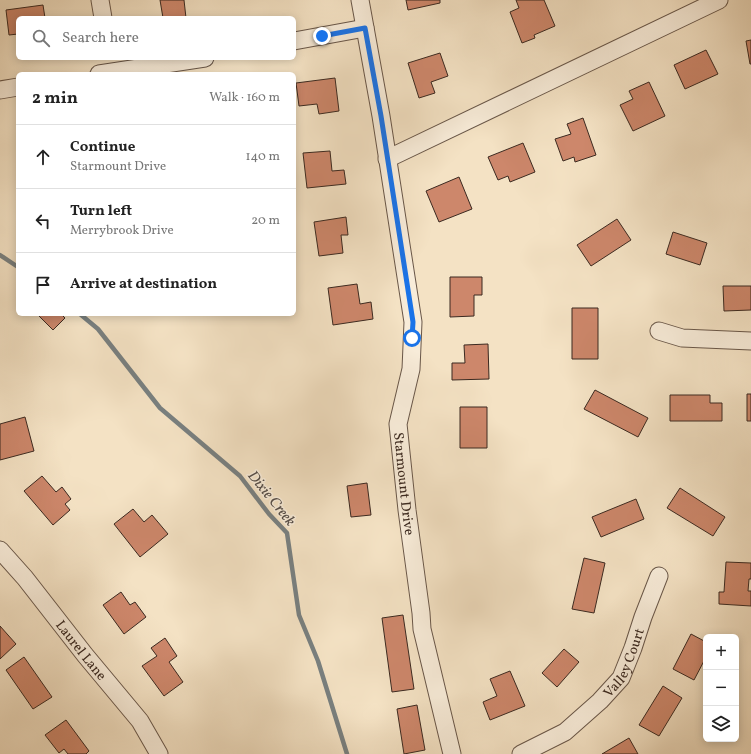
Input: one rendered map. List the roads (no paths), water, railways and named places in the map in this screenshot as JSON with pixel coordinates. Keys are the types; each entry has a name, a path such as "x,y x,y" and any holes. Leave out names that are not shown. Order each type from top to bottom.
{"street":[{"path":"100,0 103,16"},
{"name":"Starmount Drive","path":"360,0 413,322 411,369 398,424 407,510 422,629 452,754"},
{"path":"387,159 719,0"},
{"path":"296,42 365,28"},
{"path":"108,69 187,60"},
{"path":"0,90 16,87"},
{"path":"660,331 682,338 751,341"},
{"name":"Laurel Lane","path":"0,550 25,578 85,655 140,721 159,754"},
{"name":"Valley Court","path":"521,754 564,732 600,701 621,678 643,617 660,576"}],"waterway":[{"name":"Dixie Creek","path":"0,255 16,266"},
{"name":"Dixie Creek","path":"82,316 98,329 160,408 240,476 269,514 287,533 299,615 318,661 347,754"}]}
